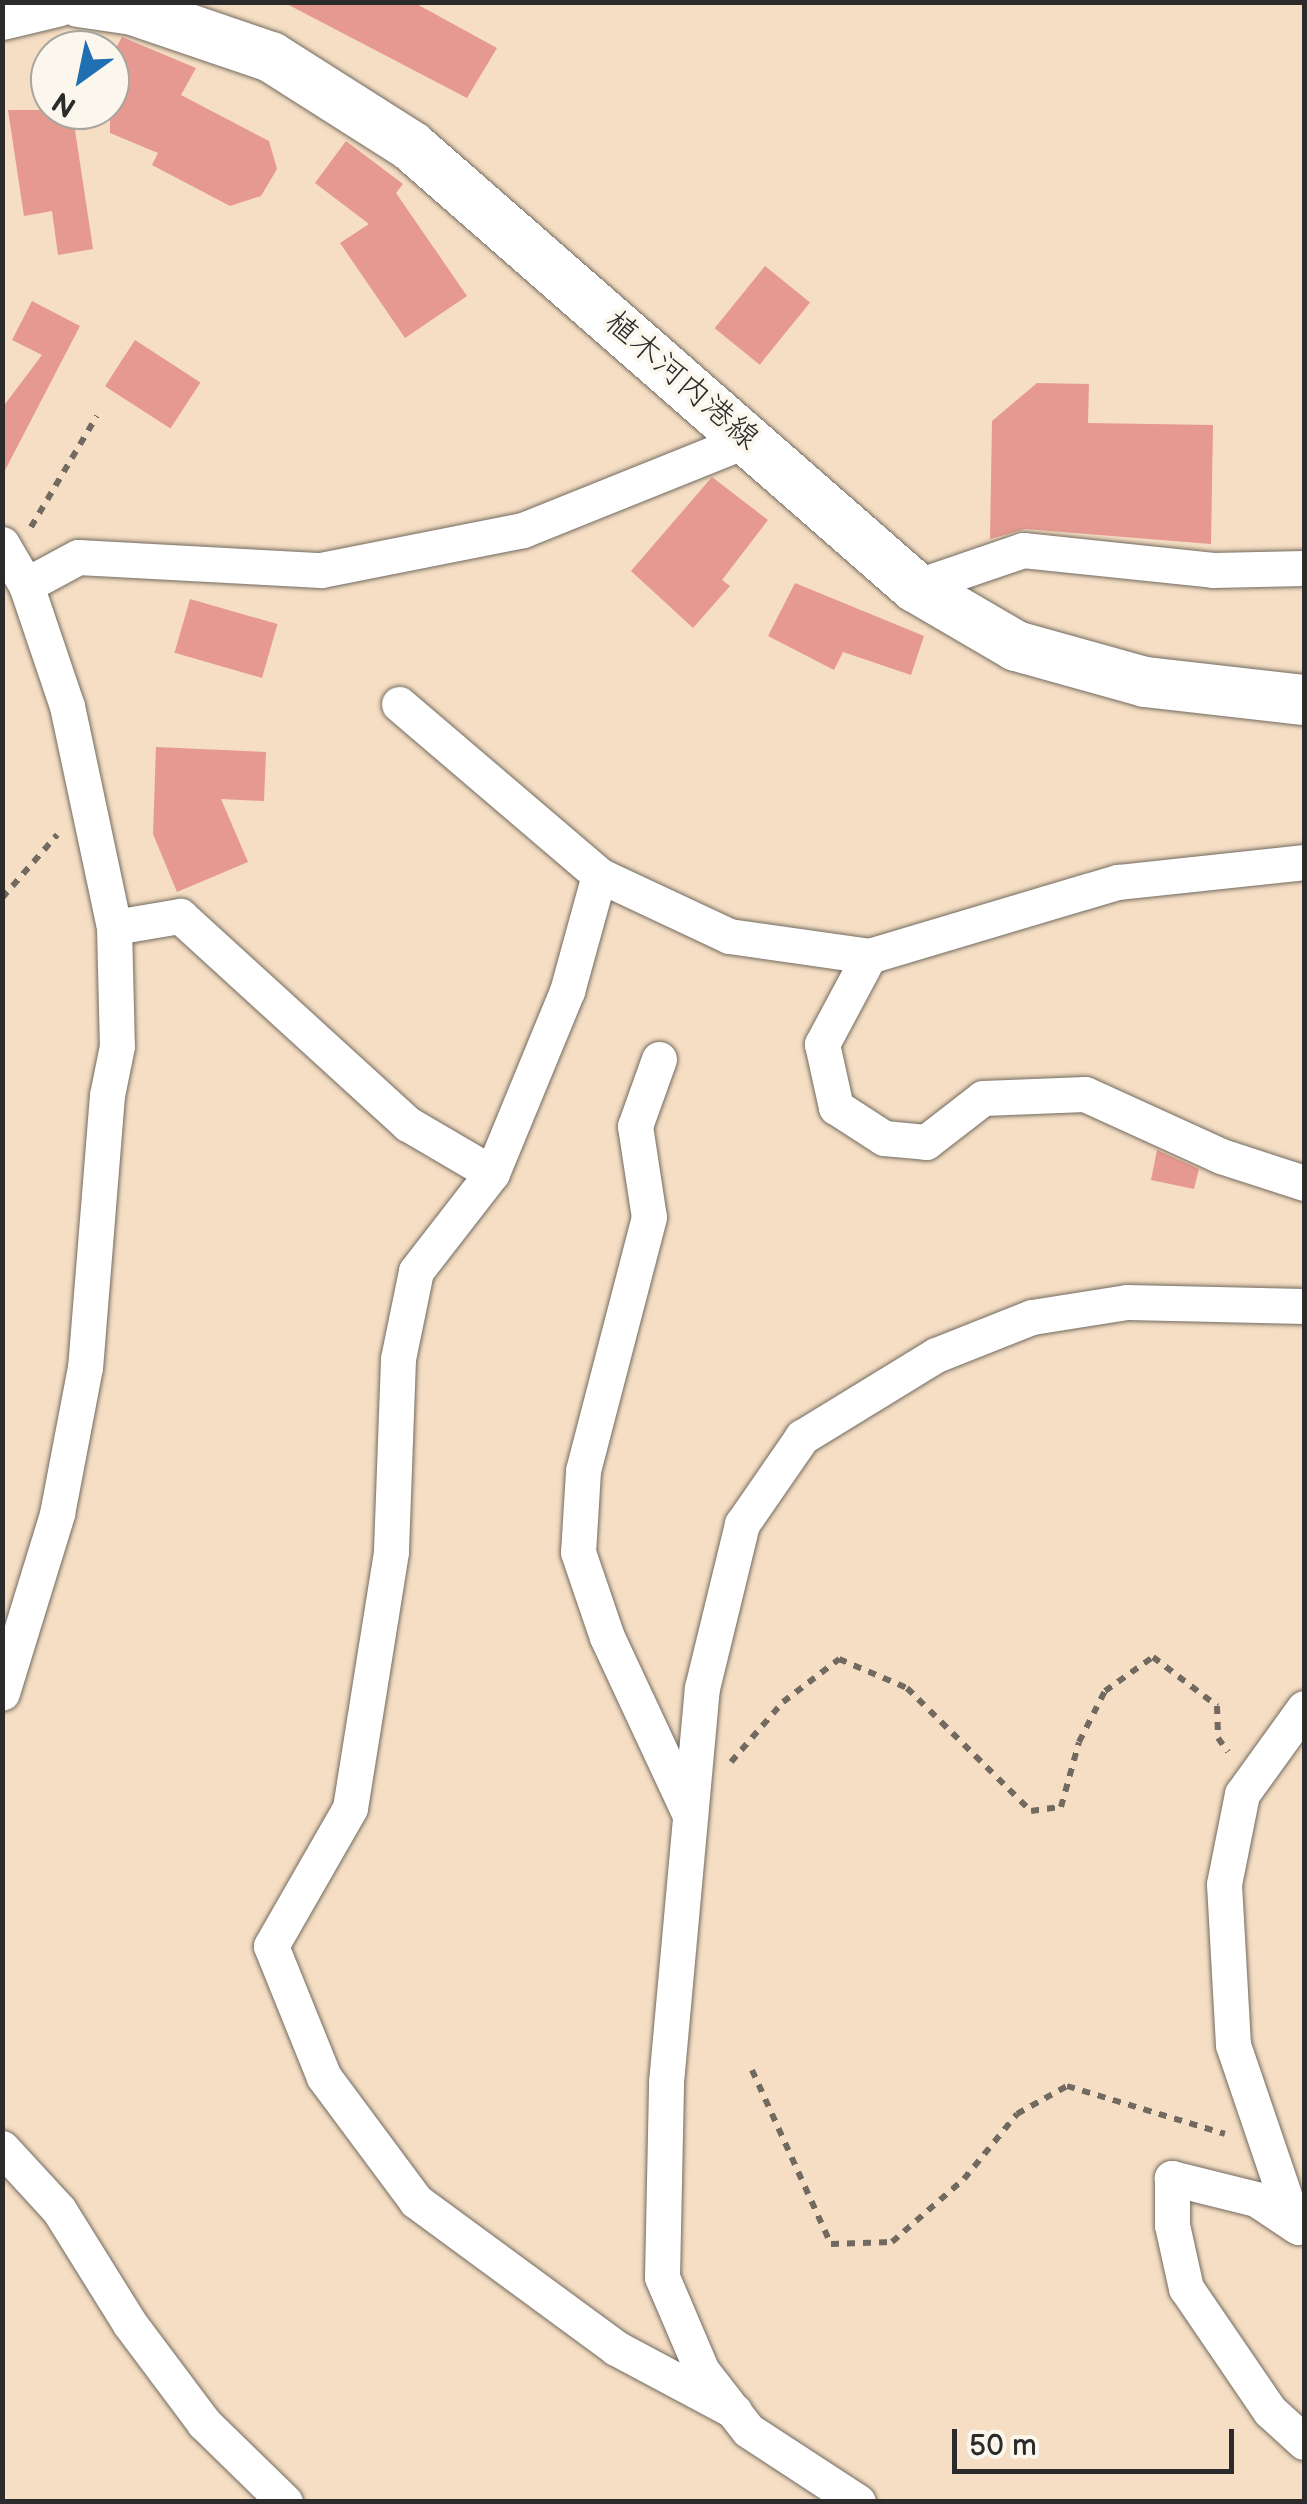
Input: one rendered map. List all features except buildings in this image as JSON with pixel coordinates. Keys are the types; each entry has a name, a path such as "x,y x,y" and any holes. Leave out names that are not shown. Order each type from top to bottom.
{"main road":[{"path":"2,15 56,2"},
{"name":"植木河内港線","path":"79,2 134,10 270,57 411,146 916,587 1016,646 1145,682 1304,700"}],"street":[{"path":"26,585 78,557 321,570 522,530 749,439"},
{"path":"2,544 26,585 67,706 114,927 116,1046 85,1367 58,1514 2,1693"},
{"path":"916,587 1023,550 1214,570 1304,568"},
{"path":"399,704 599,875 729,936 869,956 1118,882 1299,864"},
{"path":"599,875 567,991 492,1173 416,1271 398,1359 391,1552 350,1808 271,1946 324,2078 416,2202 616,2348 734,2411"},
{"path":"114,927 180,916 408,1124 492,1173"},
{"path":"869,956 822,1044 836,1108 884,1138 926,1142 982,1098 1085,1094 1220,1156 1304,1184"},
{"path":"659,1060 634,1126 649,1218 586,1455 578,1552 608,1637 691,1816"},
{"path":"858,2502 748,2430 702,2370 662,2277 666,2082 702,1688 742,1524 802,1436 936,1355 1032,1317 1127,1302 1304,1306"},
{"path":"1299,2228 1261,2140 1233,2046 1224,1884 1242,1794 1304,1708"},
{"path":"2,2148 60,2210 130,2324 204,2423 286,2502"},
{"path":"1299,2228 1256,2199 1172,2178 1172,2225 1186,2288 1270,2411 1304,2442"}],"path":[{"path":"26,585 34,561 27,534 50,485 97,416"},
{"path":"2,898 87,800"},
{"path":"691,1816 783,1702 839,1659 908,1688 1032,1811 1061,1807 1080,1742 1105,1691 1152,1656 1217,1706 1218,1738 1250,1781"},
{"path":"752,2070 831,2244 892,2242 964,2179 1017,2114 1067,2086 1184,2126 1261,2140"}]}
